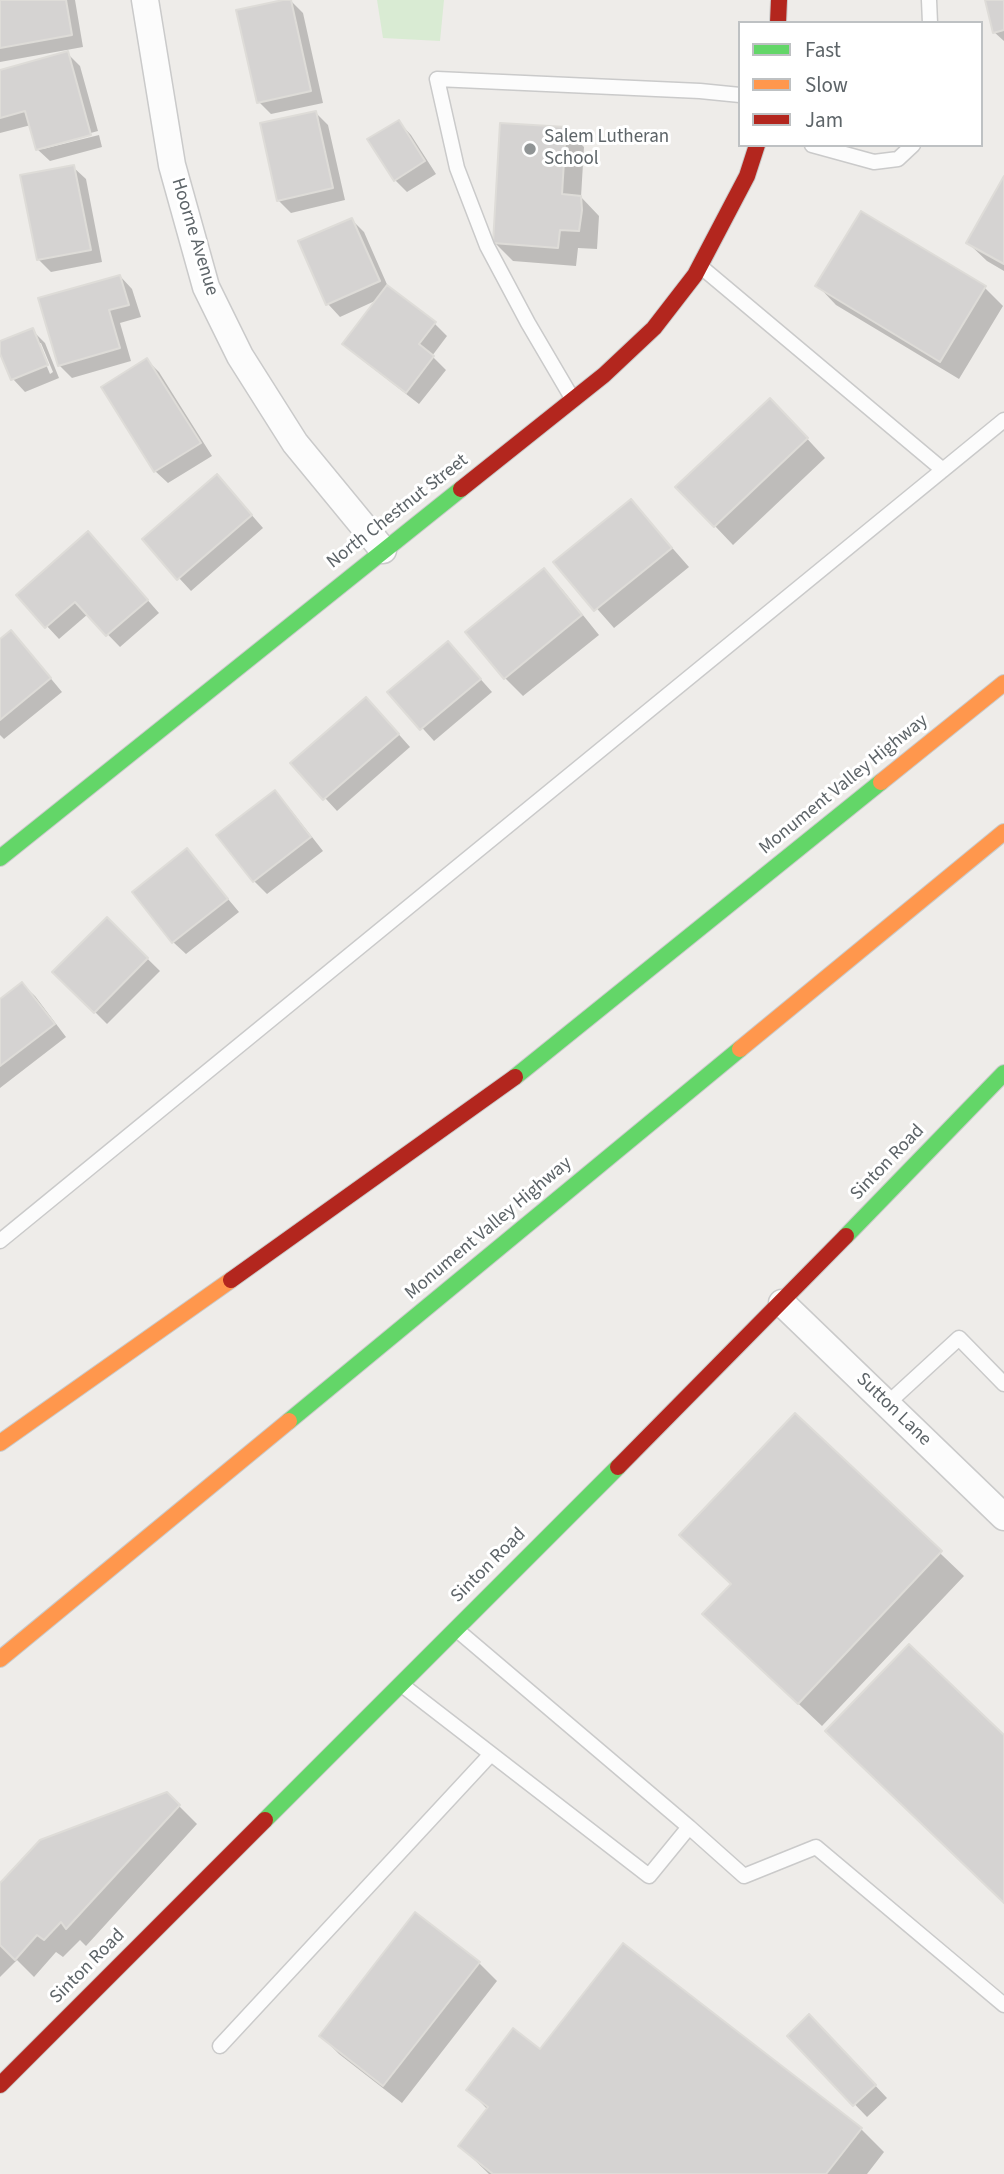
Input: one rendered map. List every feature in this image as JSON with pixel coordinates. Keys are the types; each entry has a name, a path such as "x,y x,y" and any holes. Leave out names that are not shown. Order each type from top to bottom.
{"main road":[{"path":"778,21 779,0"},
{"name":"North Chestnut Street","path":"0,858 604,375 654,328 700,266 723,226 747,176 756,147"},
{"name":"Monument Valley Highway","path":"0,1443 512,1080 1004,683"},
{"name":"Monument Valley Highway","path":"0,1659 1004,831"},
{"name":"Sinton Road","path":"0,2085 782,1303 1004,1073"}],"street":[{"name":"Hoorne Avenue","path":"145,0 172,165 206,287 240,356 295,443 383,550"},
{"name":"Sutton Lane","path":"782,1303 1004,1517"}],"lane":[{"path":"929,0 930,21"},
{"path":"573,400 487,246 457,168 437,79 738,95"},
{"path":"819,147 874,162 898,159 911,147"},
{"path":"700,266 943,470"},
{"path":"0,1241 1004,420"},
{"path":"887,1404 959,1338 1004,1384"},
{"path":"456,1629 744,1876 816,1847 1004,2005"},
{"path":"401,1684 649,1876 689,1827"},
{"path":"220,2046 491,1754"}],"green space":[{"path":"377,0 444,0 440,41 383,38"}],"building":[{"path":"0,0 66,0 72,35 0,48"},
{"path":"291,0 311,91 257,103 236,10"},
{"path":"985,0 1004,0 1004,30 993,33"},
{"path":"68,51 91,135 36,150 25,111 0,118 0,70"},
{"path":"316,111 333,188 277,201 260,123"},
{"path":"399,120 425,161 394,181 367,139"},
{"path":"500,123 566,127 562,194 581,196 582,210 579,231 560,230 558,248 493,243"},
{"path":"74,165 91,250 37,260 20,175"},
{"path":"1004,176 1004,264 966,243"},
{"path":"861,211 986,286 940,362 815,286"},
{"path":"352,218 380,281 326,305 298,241"},
{"path":"120,275 129,305 109,310 120,348 58,366 38,298"},
{"path":"387,285 436,322 419,344 434,356 406,393 342,344"},
{"path":"33,328 48,365 11,380 0,354 0,341"},
{"path":"147,358 201,443 154,472 101,387"},
{"path":"770,398 808,438 714,527 675,487"},
{"path":"217,474 252,515 177,580 142,539"},
{"path":"631,499 672,548 594,611 553,562"},
{"path":"88,531 148,600 106,636 75,602 45,628 16,595"},
{"path":"544,568 582,615 504,679 465,632"},
{"path":"11,630 51,678 0,720 0,639"},
{"path":"448,641 481,679 420,730 387,692"},
{"path":"366,697 399,734 323,800 290,763"},
{"path":"275,790 311,837 253,882 216,835"},
{"path":"187,848 228,899 172,943 132,892"},
{"path":"107,917 148,958 94,1013 52,972"},
{"path":"22,982 55,1024 0,1066 0,999"},
{"path":"795,1413 942,1551 798,1704 702,1614 731,1584 679,1535"},
{"path":"909,1644 1004,1735 1004,1903 825,1731"},
{"path":"167,1792 180,1805 66,1929 61,1922 44,1940 37,1935 15,1960 0,1945 0,1883 40,1840"},
{"path":"415,1912 480,1962 383,2086 319,2036"},
{"path":"623,1943 862,2128 826,2174 493,2174 458,2146 488,2107 466,2090 513,2028 540,2049"},
{"path":"809,2014 876,2085 853,2106 787,2036"}],"traffic: fast":[{"path":"0,858 461,489"},
{"path":"515,1077 881,782"},
{"path":"289,1421 740,1049"},
{"path":"846,1236 1004,1073"},
{"path":"265,1820 618,1467"}],"traffic: slow":[{"path":"881,782 1004,683"},
{"path":"740,1049 1004,832"},
{"path":"0,1443 231,1280"},
{"path":"0,1659 289,1421"}],"traffic: jam":[{"path":"778,21 779,0"},
{"path":"461,489 604,375 654,328 695,275 747,176 756,147"},
{"path":"231,1280 515,1077"},
{"path":"618,1467 846,1236"},
{"path":"0,2085 265,1820"}],"place":[{"name":"Salem Lutheran School","path":"530,149"}]}
